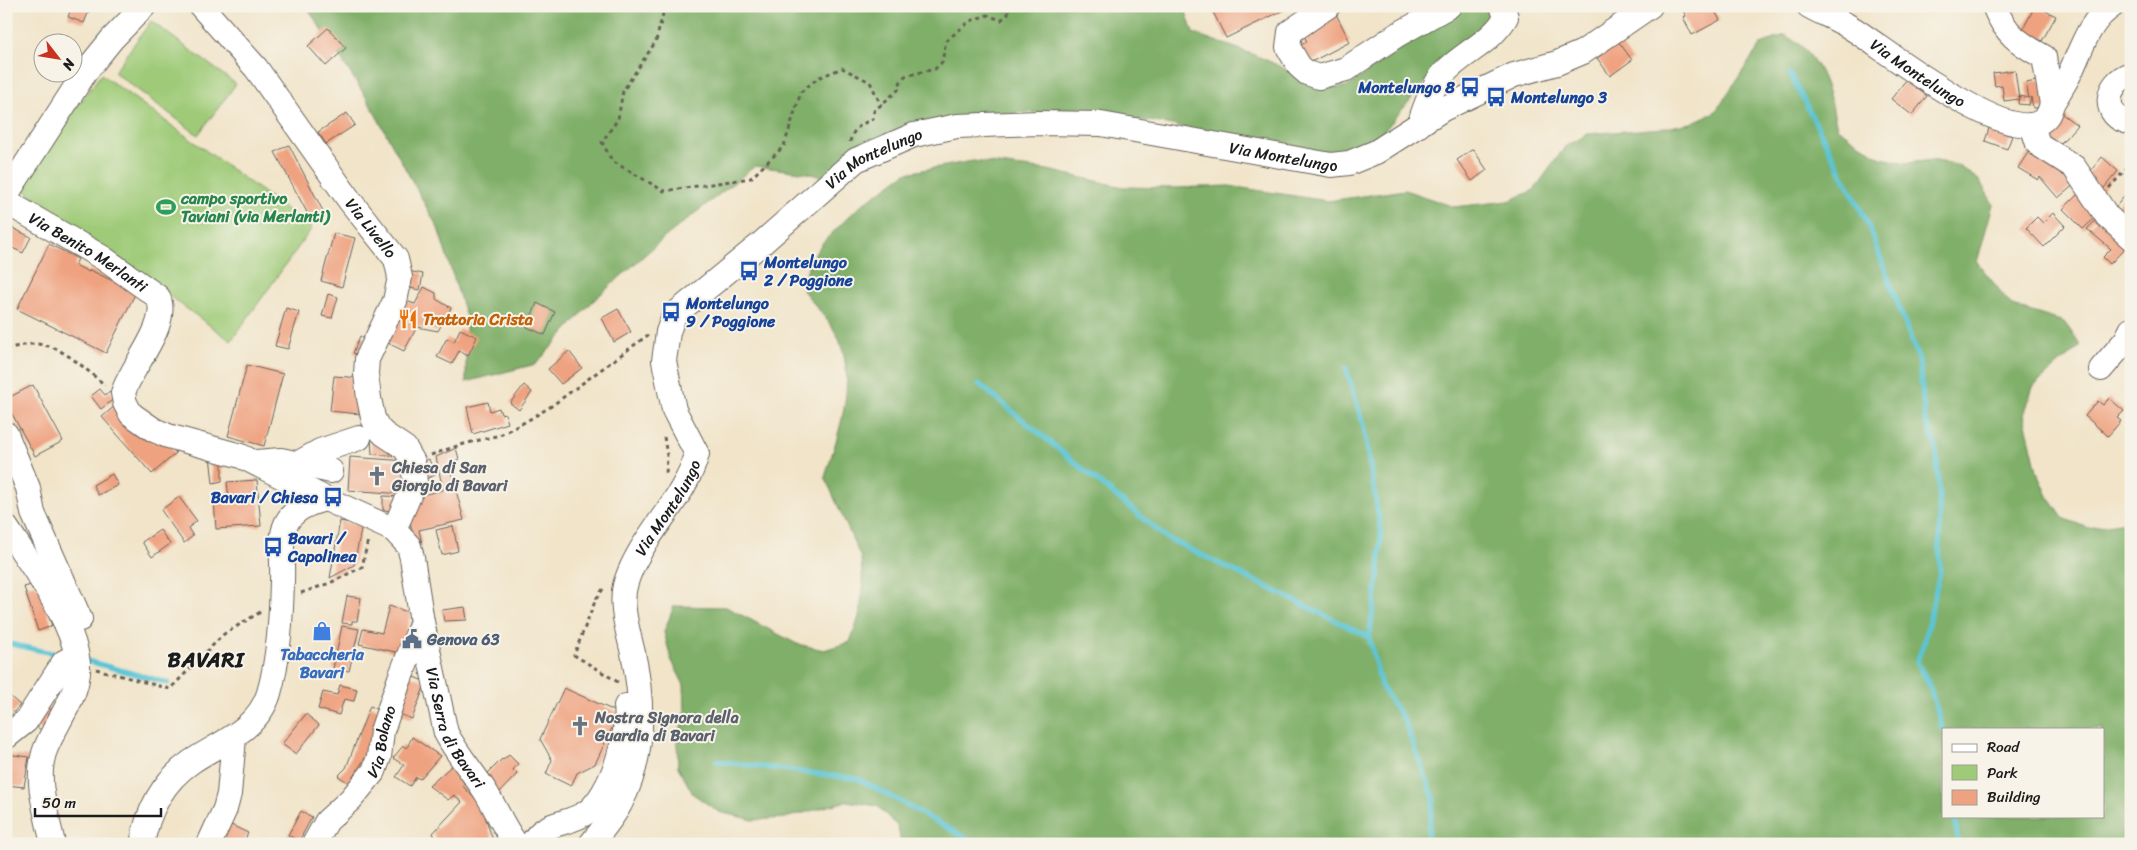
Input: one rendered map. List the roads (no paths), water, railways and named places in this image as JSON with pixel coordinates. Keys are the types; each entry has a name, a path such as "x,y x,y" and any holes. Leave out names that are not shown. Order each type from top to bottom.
{"street":[{"name":"Via Benito Merlanti","path":"144,6 112,39 86,71 7,195 8,200 103,258 158,297 161,307 157,326 124,388 123,398 131,414 154,430 168,436 240,456 251,462"},
{"name":"Via Livello","path":"201,6 256,68 350,201 396,259 400,278 396,295 389,316 367,359 366,374 373,418 384,434 405,448 412,462 415,482 394,530"},
{"path":"1328,6 1290,32 1288,47 1299,66 1307,73 1319,77 1346,69 1398,35 1449,6"},
{"path":"1419,125 1427,101 1444,73 1499,30 1506,17 1502,6"},
{"name":"Via Montelungo","path":"592,844 619,806 629,785 638,752 641,711 640,687 617,583 693,472 698,454 674,410 664,361 668,332 674,315 762,243 856,160 914,136 957,126 1084,123 1101,124 1331,165 1348,164 1376,152 1443,110 1514,75 1557,63 1583,52 1650,6"},
{"name":"Via Montelungo","path":"1809,6 1852,28 1924,78 1978,109 2000,120 2021,126 2032,125"},
{"path":"1994,6 2001,22 2010,35 2026,48 2044,57 2052,104"},
{"path":"2112,6 2103,12 2088,32 2071,71 2046,117 2032,125 2038,144 2074,167 2107,216 2131,238"},
{"path":"2131,74 2117,80 2111,89 2109,98 2114,114 2119,119 2131,122"},
{"path":"2101,369 2126,340 2131,330"},
{"path":"6,434 28,488 33,513 80,620 78,628 70,633"},
{"path":"297,464 320,451 358,438"},
{"path":"251,462 281,460 330,471"},
{"path":"251,462 326,500"},
{"path":"142,844 150,810 169,781 192,762 234,738 253,719 268,695 278,643 283,536 286,525 297,511 315,502 326,500"},
{"name":"Via Serra di Bavari","path":"326,500 394,530 409,546 422,622 446,733 454,749 486,791 510,840"},
{"path":"6,527 62,613 70,633 78,664 78,673 73,691 47,745 42,763 41,782 53,844"},
{"path":"532,844 535,837 545,827 586,813 594,806 610,781 627,713 624,666 610,608 615,596 617,583"},
{"name":"Via Bolano","path":"314,844 328,821 351,799 374,771 379,757 382,731 422,622"},
{"path":"6,737 26,721 64,662 68,660 78,664"},
{"path":"209,844 227,802 234,738"}],"waterway":[{"path":"1790,74 1867,222 1919,360 1925,420 1936,447 1939,488 1940,572 1925,639 1917,662 1929,684 1942,728"},
{"path":"1346,368 1363,424 1381,531 1379,572 1369,637 1381,686 1404,720 1434,799 1426,844"},
{"path":"979,384 1167,538 1369,637"},
{"path":"6,643 61,655"},
{"path":"84,660 168,683"},
{"path":"716,761 859,779 977,844"},
{"path":"1955,818 1958,844"}],"place":[{"name":"Montelungo 8","path":"1470,87"},
{"name":"Montelungo 3","path":"1496,97"},
{"name":"campo sportivo Taviani (via Merlanti)","path":"166,207"},
{"name":"Montelungo 2 / Poggione","path":"749,271"},
{"name":"Montelungo 9 / Poggione","path":"671,312"},
{"name":"Trattoria Crista","path":"408,319"},
{"name":"Chiesa di San Giorgio di Bavari","path":"377,476"},
{"name":"Bavari / Chiesa","path":"333,497"},
{"name":"Bavari / Capolinea","path":"273,547"},
{"name":"Tabaccheria Bavari","path":"322,631"},
{"name":"Genova 63","path":"412,639"},
{"name":"Nostra Signora della Guardia di Bavari","path":"580,726"}],"district":[{"name":"BAVARI","path":"206,660"}]}
